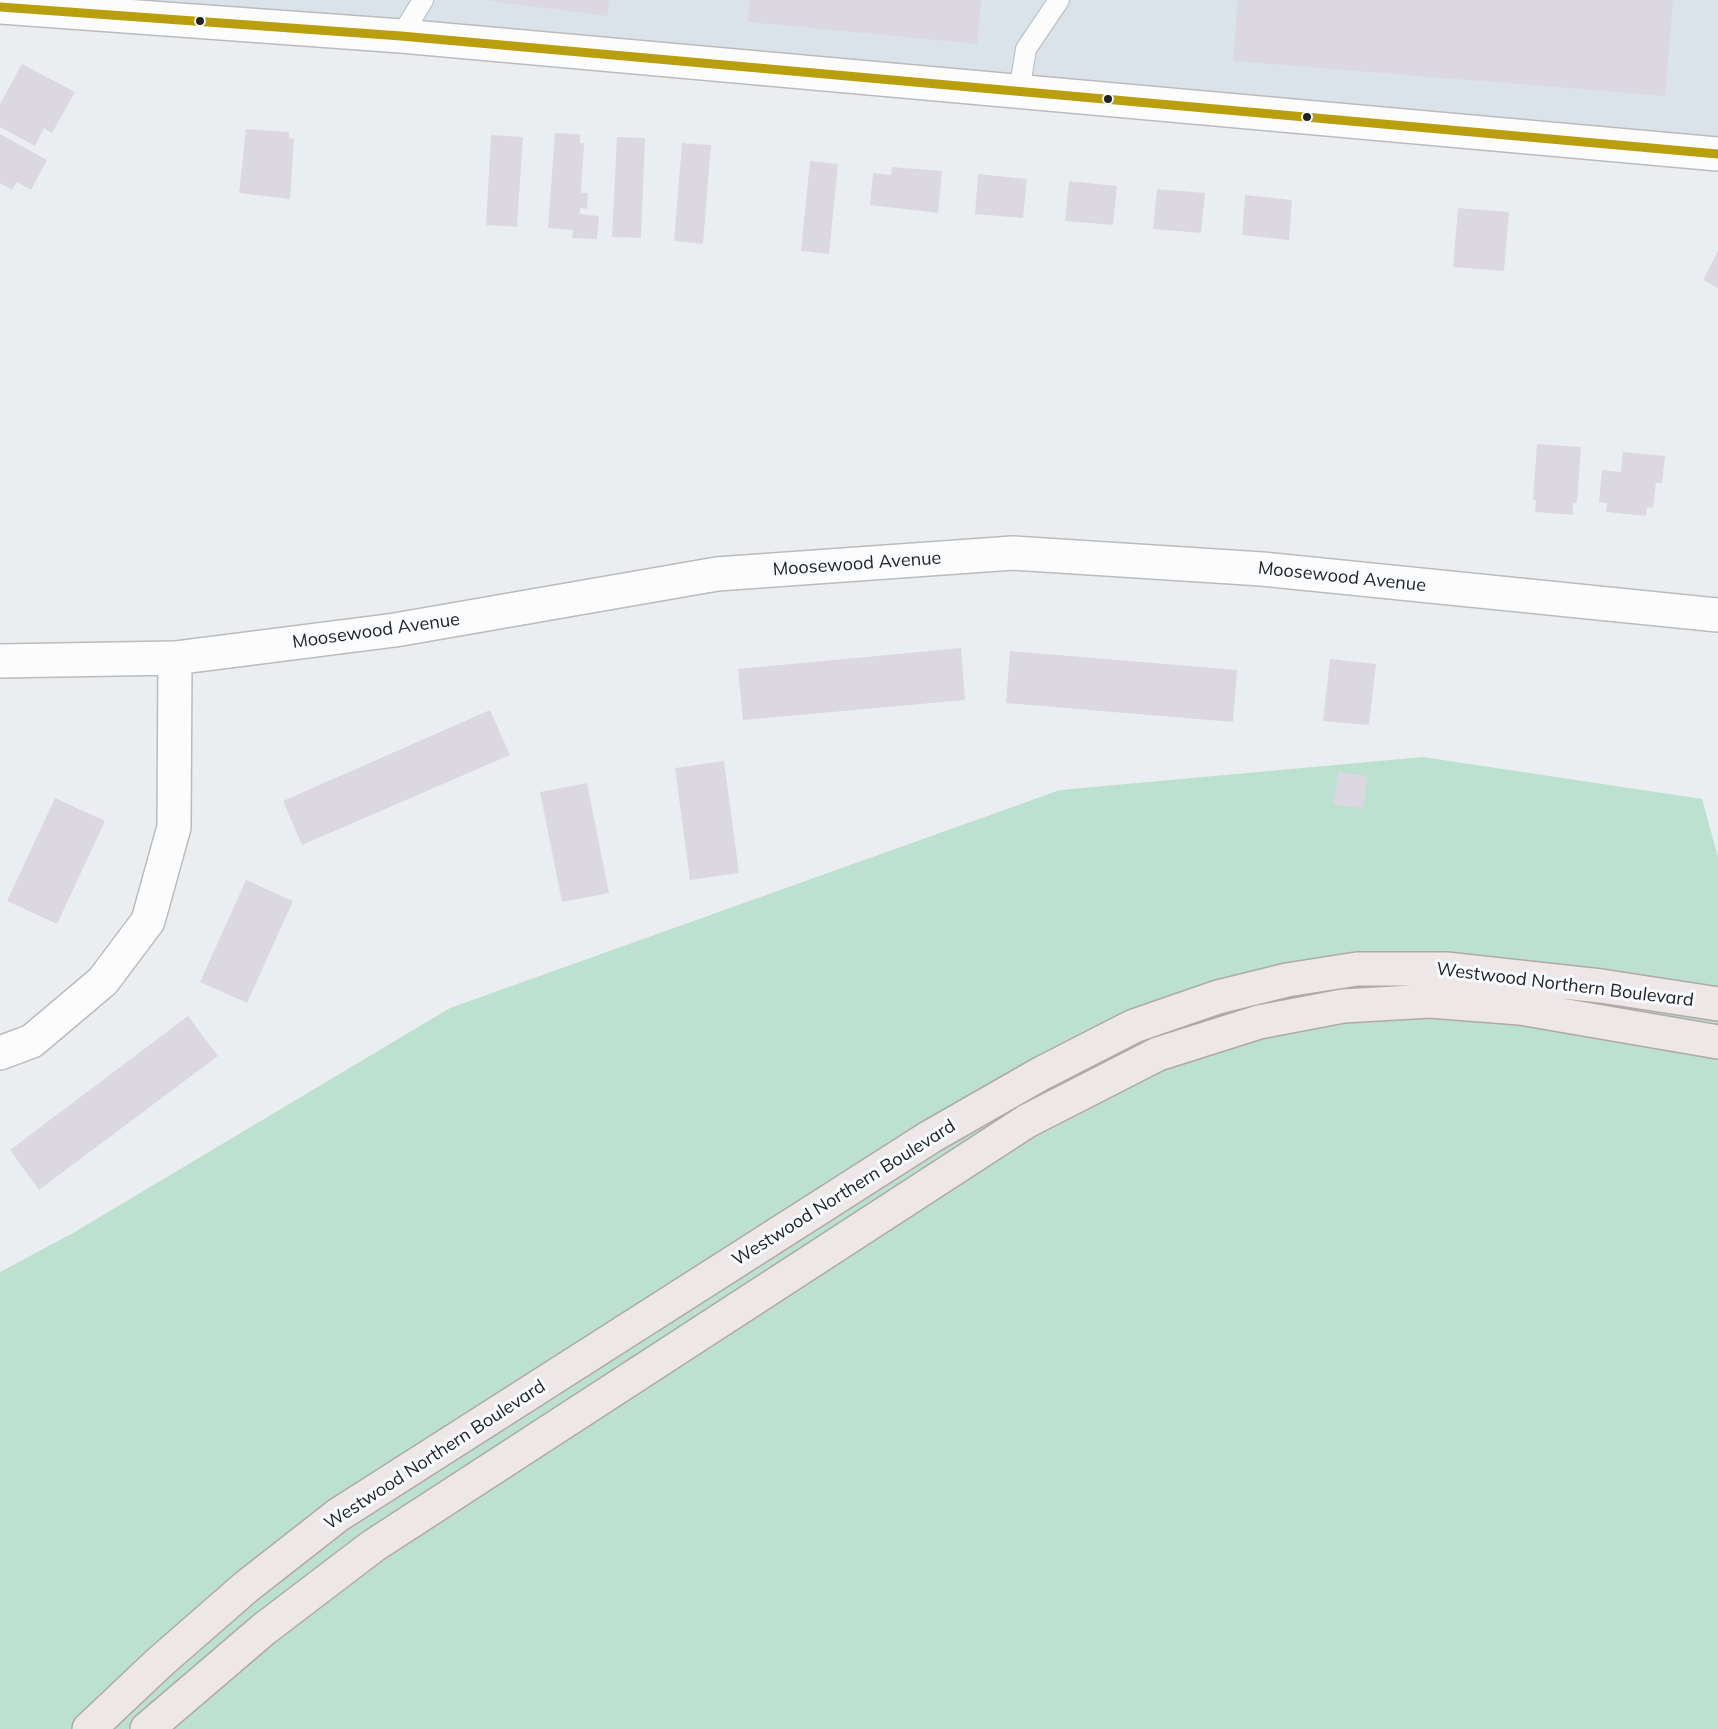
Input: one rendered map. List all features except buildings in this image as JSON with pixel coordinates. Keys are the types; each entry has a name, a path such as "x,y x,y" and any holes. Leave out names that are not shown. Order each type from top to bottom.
{"main road":[{"name":"Westwood Northern Boulevard","path":"89,1729 160,1662 246,1587 338,1515 930,1137 1042,1072 1134,1026 1218,997 1287,980 1357,969 1446,969 1601,986 1718,1004"},
{"name":"Westwood Northern Boulevard","path":"147,1729 264,1629 373,1546 1027,1121 1158,1054 1259,1022 1343,1006 1430,1001 1520,1008 1718,1042"}],"street":[{"path":"0,7 401,36 1718,154"},
{"name":"Moosewood Avenue","path":"0,661 175,658 395,630 717,574 1013,553 1263,569 1718,615"},
{"path":"0,1053 32,1041 103,981 148,921 174,827 175,658"}],"lane":[{"path":"401,36 423,0"},
{"path":"1019,92 1026,49 1059,0"}],"shaded area":[{"path":"0,0 1718,0 1718,154"}],"green space":[{"path":"1423,757 1702,799 1718,857 1718,1729 0,1729 0,1272 73,1233 450,1008 1060,790"}],"transit line":[{"path":"0,7 401,36 1718,154"}]}
